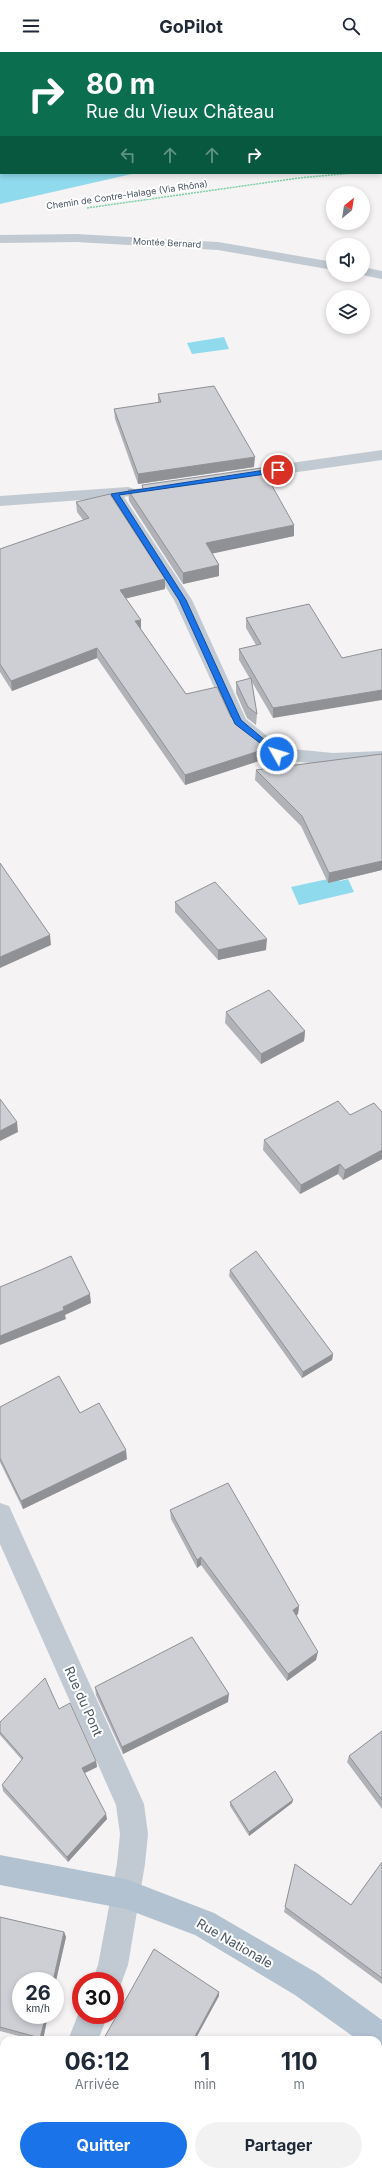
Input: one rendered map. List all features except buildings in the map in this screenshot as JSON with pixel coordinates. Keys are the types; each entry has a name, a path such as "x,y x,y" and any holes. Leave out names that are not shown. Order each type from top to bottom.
{"main road":[{"name":"Rue Nationale","path":"0,1870 126,1894 204,1923 306,1984 378,2036"}],"street":[{"name":"Montée Bernard","path":"0,238 76,238 218,246 326,265"},
{"path":"370,272 382,275"},
{"path":"221,478 382,455"},
{"path":"0,501 114,494 144,489"},
{"path":"114,494 183,600 238,722 277,754 334,759 382,757"},
{"name":"Rue du Pont","path":"0,1515 130,1804 134,1834 126,1894 110,1972"},
{"path":"85,2036 89,2024"}],"path":[{"name":"Chemin de Contre-Halage (Via Rhôna)","path":"80,209 299,178 341,174"}],"water":[{"path":"0,174 132,174 0,204"},
{"path":"224,337 229,349 192,354 187,343"},
{"path":"337,877 340,881 348,879 354,892 299,905 291,887"}],"route":[{"path":"277,754 238,722 183,600 114,494 278,470"}]}
